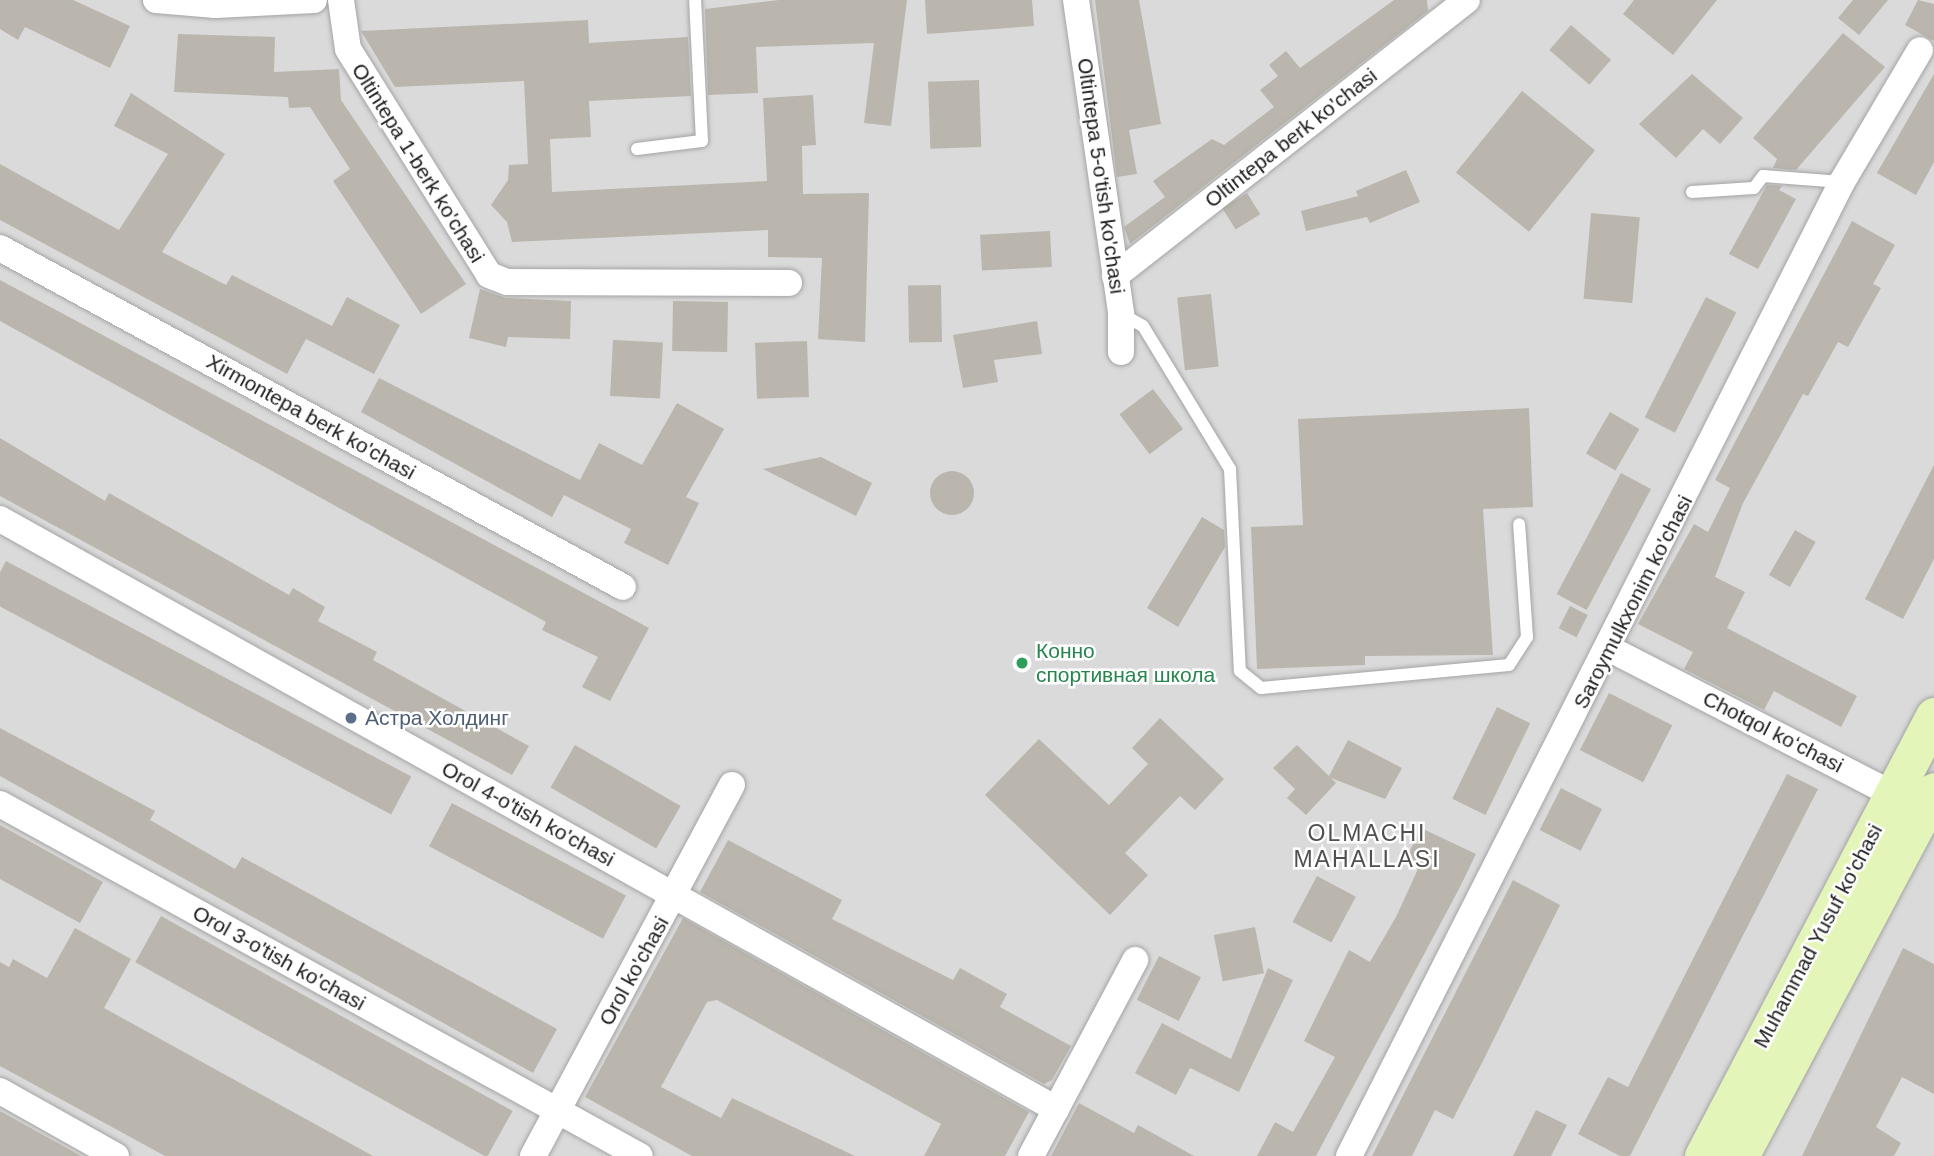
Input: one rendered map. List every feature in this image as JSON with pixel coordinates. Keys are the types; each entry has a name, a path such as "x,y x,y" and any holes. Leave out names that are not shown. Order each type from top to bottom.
{"street":[{"path":"156,0 216,5 314,0"},
{"name":"Oltintepa 1-berk ko'chasi","path":"341,0 348,49 489,275 507,282 789,283"},
{"name":"Oltintepa 5-o'tish ko'chasi","path":"1076,0 1121,314 1121,352"},
{"name":"Oltintepa berk ko'chasi","path":"1115,276 1467,0"},
{"name":"Saroymulkxonim ko'chasi","path":"1349,1156 1611,649 1842,182 1920,50"},
{"name":"Xirmontepa berk ko'chasi","path":"0,248 622,587"},
{"name":"Orol 4-o'tish ko'chasi","path":"0,519 1056,1109"},
{"name":"Chotqol koʻchasi","path":"1611,649 1921,803"},
{"name":"Muhammad Yusuf ko'chasi","path":"1740,1156 1921,803 1934,716"},
{"name":"Orol ko'chasi","path":"533,1156 675,897 732,785"},
{"name":"Muhammad Yusuf ko'chasi","path":"1703,1156 1921,803"},
{"name":"Orol 3-o'tish ko'chasi","path":"0,804 640,1156"},
{"path":"1031,1156 1135,960"},
{"path":"0,1091 116,1156"}],"lane":[{"path":"638,149 702,141 695,0"},
{"path":"1692,192 1754,188 1763,176 1842,182"},
{"path":"1121,314 1143,326 1230,469 1240,671 1261,688 1510,665 1527,637 1519,524"}],"shaded area":[{"path":"0,0 1934,0 1934,1156 0,1156"}],"building":[{"path":"0,0 73,0 130,26 110,68 25,27 18,40 0,29"},
{"path":"779,0 907,0 891,126 864,123 874,43 756,47 758,93 708,95 705,9"},
{"path":"925,0 1032,0 1034,26 927,34"},
{"path":"1095,0 1139,0 1161,124 1129,130 1137,174 1117,177"},
{"path":"1394,0 1427,0 1428,11 1130,244 1124,227 1165,197 1153,181 1212,139 1224,145 1274,107 1260,90 1278,76 1269,65 1286,51 1300,68"},
{"path":"1634,0 1717,0 1673,55 1623,14"},
{"path":"1853,0 1888,0 1859,35 1838,18"},
{"path":"1918,0 1934,4 1934,41 1905,25"},
{"path":"588,20 589,43 688,37 691,96 589,101 591,137 550,139 552,192 767,181 763,98 813,95 816,145 802,146 803,194 869,193 865,342 818,339 822,258 768,257 768,230 512,242 507,222 491,205 508,180 509,165 528,164 524,81 395,87 361,31"},
{"path":"1571,25 1611,60 1589,85 1549,50"},
{"path":"1843,33 1885,67 1796,170 1773,168 1777,159 1753,138"},
{"path":"178,34 275,37 274,72 339,69 341,100 466,284 421,314 333,181 350,169 310,107 289,108 288,97 174,92"},
{"path":"1692,74 1743,118 1720,144 1703,129 1676,158 1639,124"},
{"path":"1934,74 1934,162 1916,195 1877,173"},
{"path":"979,80 981,147 930,149 928,82"},
{"path":"1522,91 1595,150 1529,232 1456,173"},
{"path":"131,93 225,154 162,252 226,285 232,275 332,326 347,297 400,325 374,374 306,339 287,374 0,220 0,164 119,230 168,154 114,126"},
{"path":"1406,170 1420,202 1370,223 1367,217 1306,231 1301,211 1358,196 1356,191"},
{"path":"1767,185 1782,186 1779,190 1796,199 1758,269 1729,254"},
{"path":"1247,193 1260,214 1236,230 1222,208"},
{"path":"1591,213 1640,217 1632,303 1584,299"},
{"path":"1852,221 1895,245 1873,284 1881,288 1848,347 1838,342 1808,396 1803,394 1743,503 1715,577 1745,592 1727,628 1857,696 1841,727 1774,691 1764,710 1684,669 1693,652 1638,624 1694,524 1708,532 1730,488 1715,480"},
{"path":"1050,231 1052,267 982,271 980,235"},
{"path":"0,280 649,628 610,701 582,687 598,657 542,630 546,622 0,321"},
{"path":"941,285 942,342 909,343 908,286"},
{"path":"480,289 506,298 571,301 570,339 508,337 506,347 469,338"},
{"path":"1211,294 1219,367 1185,370 1177,298"},
{"path":"1706,297 1736,312 1675,433 1645,417"},
{"path":"673,301 728,302 727,352 672,351"},
{"path":"1037,321 1042,354 994,360 998,382 963,388 953,335"},
{"path":"613,340 663,343 660,399 610,396"},
{"path":"807,341 809,397 757,399 755,343"},
{"path":"379,378 580,480 599,443 642,465 677,403 724,429 686,497 699,503 668,565 624,543 631,529 564,495 552,517 361,412"},
{"path":"1153,389 1183,429 1150,454 1119,414"},
{"path":"1529,408 1533,507 1483,509 1493,655 1365,656 1365,665 1257,669 1251,527 1303,525 1298,419"},
{"path":"1610,412 1639,429 1615,471 1586,454"},
{"path":"0,438 105,501 109,493 289,595 293,588 325,607 318,621 377,652 373,660 529,746 512,775 0,496"},
{"path":"821,457 872,483 856,516 763,469"},
{"path":"1934,465 1934,559 1903,619 1865,599"},
{"path":"952,471 967,478 974,493 967,508 952,515 937,508 930,493 937,478"},
{"path":"1621,473 1651,489 1587,610 1557,594"},
{"path":"1202,517 1224,530 1225,547 1178,627 1147,608"},
{"path":"1795,530 1816,542 1790,587 1769,575"},
{"path":"6,561 411,776 391,814 0,607 0,572"},
{"path":"1570,606 1588,615 1576,637 1559,628"},
{"path":"1609,693 1672,725 1643,782 1580,750"},
{"path":"1497,707 1530,723 1486,815 1452,799"},
{"path":"1160,718 1224,779 1195,810 1180,796 1125,853 1148,875 1110,915 985,795 1039,739 1109,805 1148,764 1132,748"},
{"path":"0,728 155,811 150,820 235,869 242,857 557,1029 533,1073 0,776"},
{"path":"1348,740 1402,768 1385,799 1331,778 1336,783 1306,815 1287,798 1295,789 1273,768 1297,745 1329,776"},
{"path":"575,745 681,806 656,848 550,787"},
{"path":"1787,774 1818,789 1630,1156 1620,1156 1578,1134 1608,1077 1628,1087"},
{"path":"1561,788 1602,809 1581,851 1540,830"},
{"path":"452,803 626,895 603,939 429,846"},
{"path":"0,825 103,882 80,923 0,879"},
{"path":"1421,828 1476,854 1459,889 1316,1156 1257,1156 1275,1122 1293,1132 1335,1057 1304,1041 1349,950 1370,962 1397,915 1418,869 1404,863"},
{"path":"728,840 842,900 832,919 953,980 960,968 1007,994 1000,1007 1071,1046 1052,1080 1044,1084 700,892"},
{"path":"1317,876 1356,897 1331,943 1293,922"},
{"path":"1513,880 1560,905 1484,1059 1453,1119 1435,1110 1412,1156 1372,1156"},
{"path":"161,916 513,1111 488,1156 485,1156 135,962"},
{"path":"683,918 1029,1112 1005,1156 924,1156 941,1124 717,1000 707,1002 661,1087 721,1118 732,1098 855,1156 692,1156 585,1097"},
{"path":"1255,927 1264,973 1223,981 1214,935"},
{"path":"75,928 131,959 104,1008 373,1156 165,1156 0,1066 0,962 9,967 13,959 47,978"},
{"path":"1903,948 1934,964 1934,1094 1902,1077 1876,1127 1901,1143 1894,1156 1802,1156"},
{"path":"1159,956 1201,977 1179,1021 1137,1000"},
{"path":"1268,968 1293,980 1239,1092 1190,1068 1176,1095 1135,1073 1162,1023 1231,1059"},
{"path":"1079,1103 1134,1133 1138,1125 1194,1156 1051,1156"},
{"path":"1536,1110 1567,1125 1551,1156 1513,1156"},
{"path":"0,1111 81,1156 0,1156"}],"place":[{"name":"Конно спортивная школа","path":"1022,663"},
{"name":"Астра Холдинг","path":"351,718"}],"district":[{"name":"OLMACHI MAHALLASI","path":"1367,846"}]}
